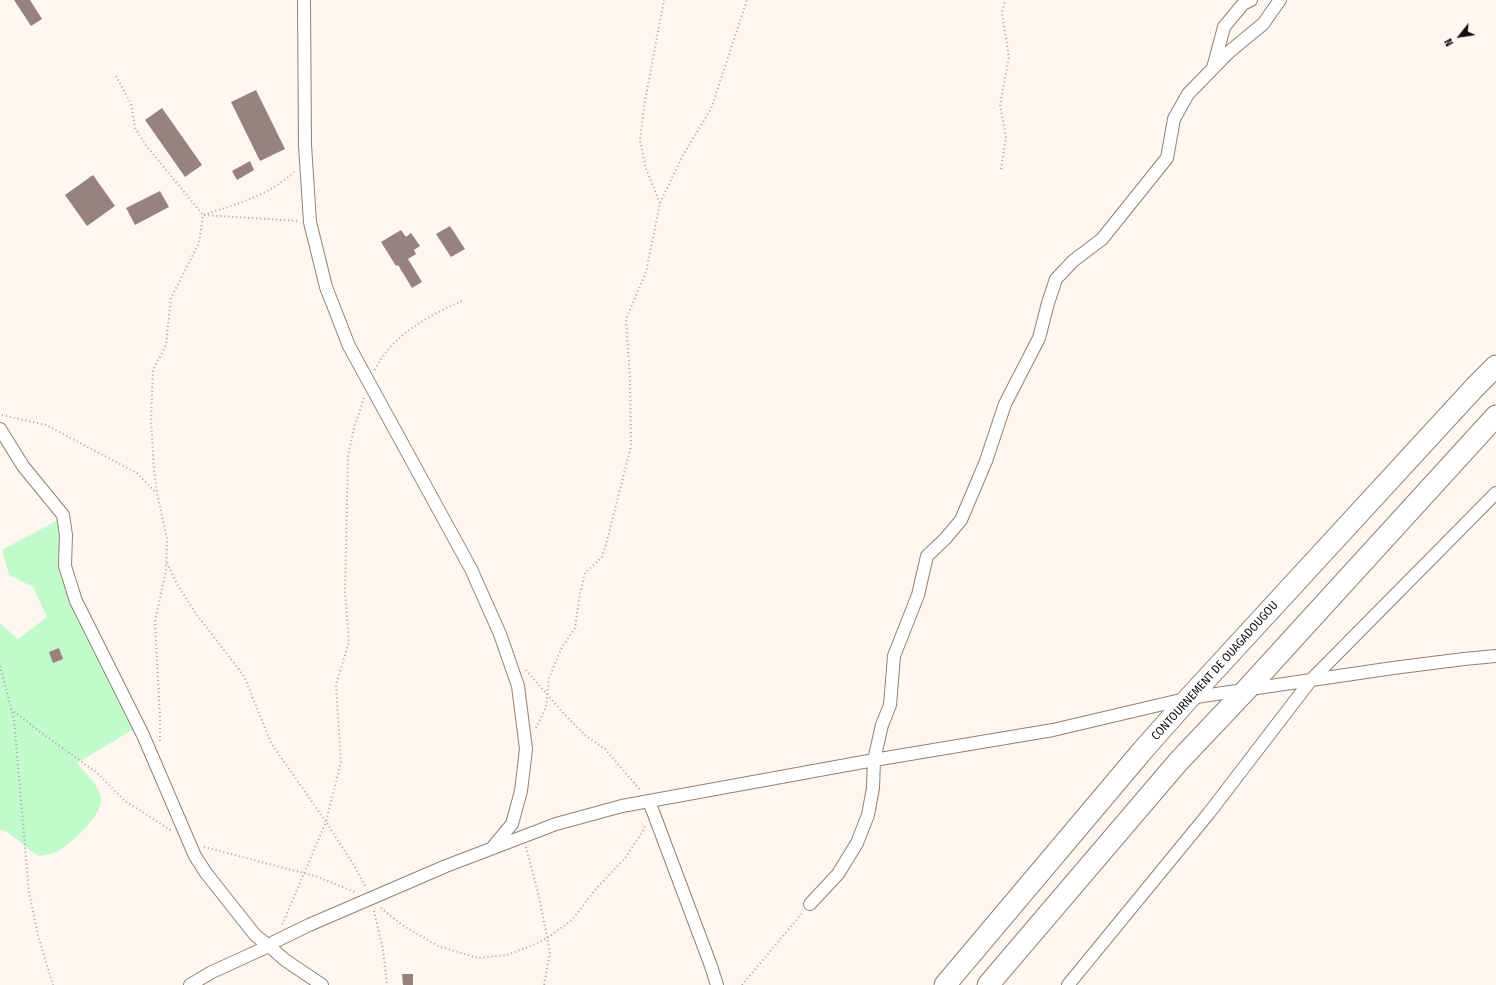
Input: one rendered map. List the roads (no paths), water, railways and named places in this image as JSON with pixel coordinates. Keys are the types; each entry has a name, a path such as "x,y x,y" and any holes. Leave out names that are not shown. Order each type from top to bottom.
{"highway":[{"name":"CONTOURNEMENT DE OUAGADOUGOU","path":"945,985 1142,750 1496,366"},
{"path":"988,985 1178,762 1247,689 1496,416"}],"street":[{"path":"304,0 305,145 310,222 326,287 348,346 471,569 500,634 518,686 526,749 521,791 512,824 492,849"},
{"path":"1213,69 1224,27 1243,4 1251,0"},
{"path":"810,904 838,874 857,843 868,815 873,788 874,760 882,725 890,705 894,656 918,595 927,556 945,539 961,520 986,461 1005,404 1039,338 1056,279 1073,261 1102,239 1167,158 1174,119 1188,94 1229,52 1263,24 1280,0"},
{"path":"0,429 23,466 63,515 66,535 65,566 76,601 143,735 194,856 255,935 272,944 285,960 322,985"},
{"path":"1068,985 1209,813 1311,680 1496,493"},
{"path":"190,985 212,972 309,925 371,898 524,836 563,822 622,806 874,760 1053,730 1189,698 1449,661 1496,656"},
{"path":"649,801 717,985"}]}
